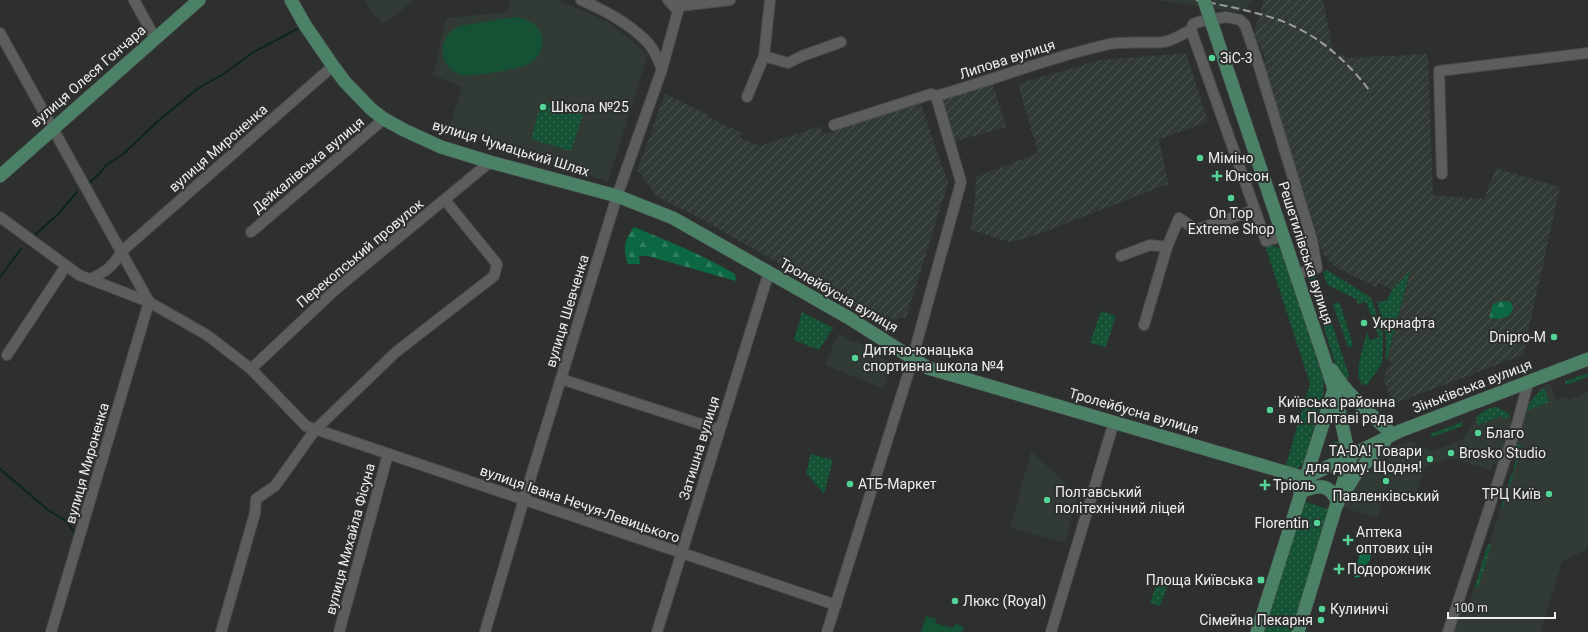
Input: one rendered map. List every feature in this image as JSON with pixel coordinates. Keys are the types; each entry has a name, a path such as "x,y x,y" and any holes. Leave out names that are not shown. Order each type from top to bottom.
{"main road":[{"name":"вулиця Олеся Гончара","path":"0,176 198,0"},
{"name":"вулиця Чумацький Шлях","path":"291,0 305,25 332,66 371,109 384,119 404,130 441,146 490,162 617,196"},
{"name":"Решетилівська вулиця","path":"1204,0 1297,274 1334,389 1349,456"},
{"name":"Тролейбусна вулиця","path":"617,196 673,218 848,318 928,368 1305,478"},
{"path":"1323,355 1338,379 1355,399 1392,434 1355,474 1338,503"},
{"name":"Зіньківська вулиця","path":"1305,478 1392,434 1588,359"},
{"path":"1257,632 1300,492 1334,389"},
{"path":"1341,420 1355,399"},
{"path":"1298,632 1338,503 1350,460 1349,456"},
{"path":"1300,492 1316,486 1326,488 1334,494 1338,503"}],"street":[{"path":"134,0 155,38"},
{"path":"581,0 626,25 648,44 662,69"},
{"path":"668,0 680,6 730,0"},
{"path":"747,97 764,56 770,0"},
{"name":"вулиця Шевченка","path":"485,632 617,196 662,69 680,6"},
{"name":"Липова вулиця","path":"834,125 931,94 936,96 980,84 1068,54 1114,43 1164,42 1178,37 1190,30 1193,24 1198,22 1226,17 1240,20 1245,25 1259,66 1312,240 1317,268 1297,274"},
{"path":"1190,30 1266,241 1284,236"},
{"path":"0,33 149,302"},
{"path":"764,56 788,63 802,56 841,42"},
{"path":"1442,174 1439,71 1588,53"},
{"name":"вулиця Мироненка","path":"90,279 104,273 117,261 121,252 332,66"},
{"path":"827,632 912,358 961,182 936,96"},
{"name":"Дейкалівська вулиця","path":"251,232 384,119"},
{"name":"Перекопський провулок","path":"251,369 336,289 490,162"},
{"path":"221,632 255,513 256,499 275,486 315,430 396,352 494,276 497,264 445,200"},
{"path":"1144,325 1167,247 1179,218 1196,230 1254,210"},
{"name":"вулиця Івана Нечуя-Левицького","path":"0,217 79,275 149,302 207,335 251,369 306,426 836,605"},
{"path":"1121,256 1150,245 1167,247"},
{"path":"6,355 66,266"},
{"name":"Затишна вулиця","path":"657,632 769,272"},
{"name":"вулиця Мироненка","path":"52,632 149,302"},
{"path":"561,379 719,430"},
{"path":"1448,632 1517,424 1528,382"},
{"path":"1052,632 1114,422"},
{"name":"вулиця Михайла Фісуна","path":"339,632 388,454"}],"shaded area":[{"path":"365,0 415,0 383,24 371,11"},
{"name":"Школа №25","path":"511,0 557,0 607,21 648,54 608,182 449,127 462,87 433,75 446,18 507,12"},
{"path":"1154,0 1255,0 1239,12"},
{"path":"1264,0 1323,0 1334,58 1339,53 1347,58 1428,54 1433,195 1484,199 1496,168 1560,187 1523,355 1393,404 1384,380 1386,370 1391,364 1387,359 1411,270 1391,289 1379,283 1376,287 1339,269 1323,254 1262,62 1266,61 1259,43 1252,39"},
{"path":"1186,53 1208,122 1159,139 1168,184 1039,234 1015,241 1009,242 971,230 976,177 1038,153 1018,84 1100,60"},
{"path":"992,82 1006,127 953,142 941,98"},
{"path":"665,94 742,133 740,138 760,146 820,126 823,135 920,101 948,183 906,318 902,317 896,320 881,315 872,317 703,220 656,196 641,174 637,171"},
{"name":"Дитячо-юнацька спортивна школа №4","path":"839,334 855,343 856,341 875,352 874,354 891,363 884,389 825,365"},
{"path":"1550,384 1556,400 1567,396 1568,400 1588,392 1588,542 1585,551 1562,561 1541,632 1453,632 1460,612 1469,605 1519,452 1515,448 1525,411 1542,387"},
{"path":"1497,407 1508,413 1511,417 1511,428 1499,466 1493,464 1490,470 1451,458 1425,467 1416,495 1405,492 1404,495 1386,490 1377,518 1344,508 1355,478 1380,455 1392,447 1409,441 1433,451 1462,440 1477,416 1489,408"},
{"name":"Полтавський політехнічний ліцей","path":"1031,451 1078,495 1065,543 1010,528"}],"green space":[{"path":"515,17 525,19 532,23 542,35 541,50 529,64 485,74 462,75 451,70 445,60 442,49 443,43 450,32 460,26"},
{"path":"542,101 583,114 571,151 531,139"},
{"path":"634,227 723,267 735,274 736,281 648,256 639,256 640,264 628,264 625,253 625,244"},
{"path":"1265,246 1275,246 1282,249 1324,382 1323,396 1305,460 1301,466 1295,469 1285,468 1310,383"},
{"path":"1327,270 1370,297 1372,300 1383,336 1382,364 1367,385 1362,383 1359,378 1361,353 1367,332 1370,340 1379,337 1366,302 1358,304 1356,299 1328,285 1323,272"},
{"path":"1410,271 1386,361 1386,336 1377,301 1382,302 1387,300 1392,290"},
{"path":"1314,274 1317,277 1349,376 1346,380 1340,379 1309,280 1309,276"},
{"path":"1503,301 1511,302 1513,308 1509,316 1499,319 1489,318 1493,304"},
{"path":"1336,302 1340,304 1353,344 1350,348 1348,347 1333,305"},
{"path":"1101,311 1116,316 1106,347 1090,343"},
{"path":"802,312 833,328 819,350 794,340"},
{"path":"1588,373 1588,377 1566,385 1565,381"},
{"path":"1544,387 1549,402 1526,411 1531,401"},
{"path":"1497,407 1508,413 1511,417 1503,419 1502,416 1478,425 1476,418 1478,416 1485,410"},
{"path":"1462,422 1463,426 1432,437 1430,435 1430,434"},
{"path":"1334,442 1338,442 1340,443 1340,451 1334,452 1331,449 1331,445"},
{"path":"1517,443 1522,447 1515,470 1513,469 1519,452 1515,448"},
{"path":"811,454 833,460 824,494 806,473"},
{"path":"1512,473 1514,473 1503,507 1501,507"},
{"path":"1301,500 1330,510 1293,632 1260,632"},
{"path":"1366,543 1372,545 1370,560 1362,570 1361,576 1357,578 1354,577 1354,573 1362,548"},
{"path":"1488,544 1491,545 1478,588 1475,587"},
{"path":"1158,580 1168,584 1160,606 1150,603"},
{"path":"926,616 936,619 935,623 953,628 955,624 964,627 962,632 921,632"}],"waterway":[{"path":"88,184 106,165 121,156 157,122 197,89 225,73 252,53 297,29"},
{"path":"33,237 59,213 77,192"},
{"path":"0,277 21,249"},
{"path":"0,469 48,510 66,521 75,533"}],"railway":[{"path":"1196,0 1264,15 1287,23 1301,30 1327,46 1360,78 1369,90"}],"place":[{"name":"ЗіС-3","path":"1212,58"},
{"name":"Школа №25","path":"543,107"},
{"name":"Міміно","path":"1200,158"},
{"name":"Юнсон","path":"1217,176"},
{"name":"On Top Extreme Shop","path":"1231,198"},
{"name":"Укрнафта","path":"1364,323"},
{"name":"Dnipro-M","path":"1554,337"},
{"name":"Дитячо-юнацька спортивна школа №4","path":"855,358"},
{"name":"Київська районна в м. Полтаві рада","path":"1270,410"},
{"name":"Благо","path":"1478,433"},
{"name":"Brosko Studio","path":"1451,453"},
{"name":"TA-DA! Товари для дому. Щодня!","path":"1430,459"},
{"name":"Павленківський","path":"1386,481"},
{"name":"АТБ-Маркет","path":"850,484"},
{"name":"Тріоль","path":"1265,485"},
{"name":"ТРЦ Київ","path":"1549,494"},
{"name":"Полтавський політехнічний ліцей","path":"1047,500"},
{"name":"Florentin","path":"1317,523"},
{"name":"Аптека оптових цін","path":"1348,540"},
{"name":"Подорожник","path":"1339,569"},
{"name":"Площа Київська","path":"1261,580"},
{"name":"Люкс (Royal)","path":"955,601"},
{"name":"Кулиничі","path":"1322,609"},
{"name":"Сімейна Пекарня","path":"1321,620"}]}
